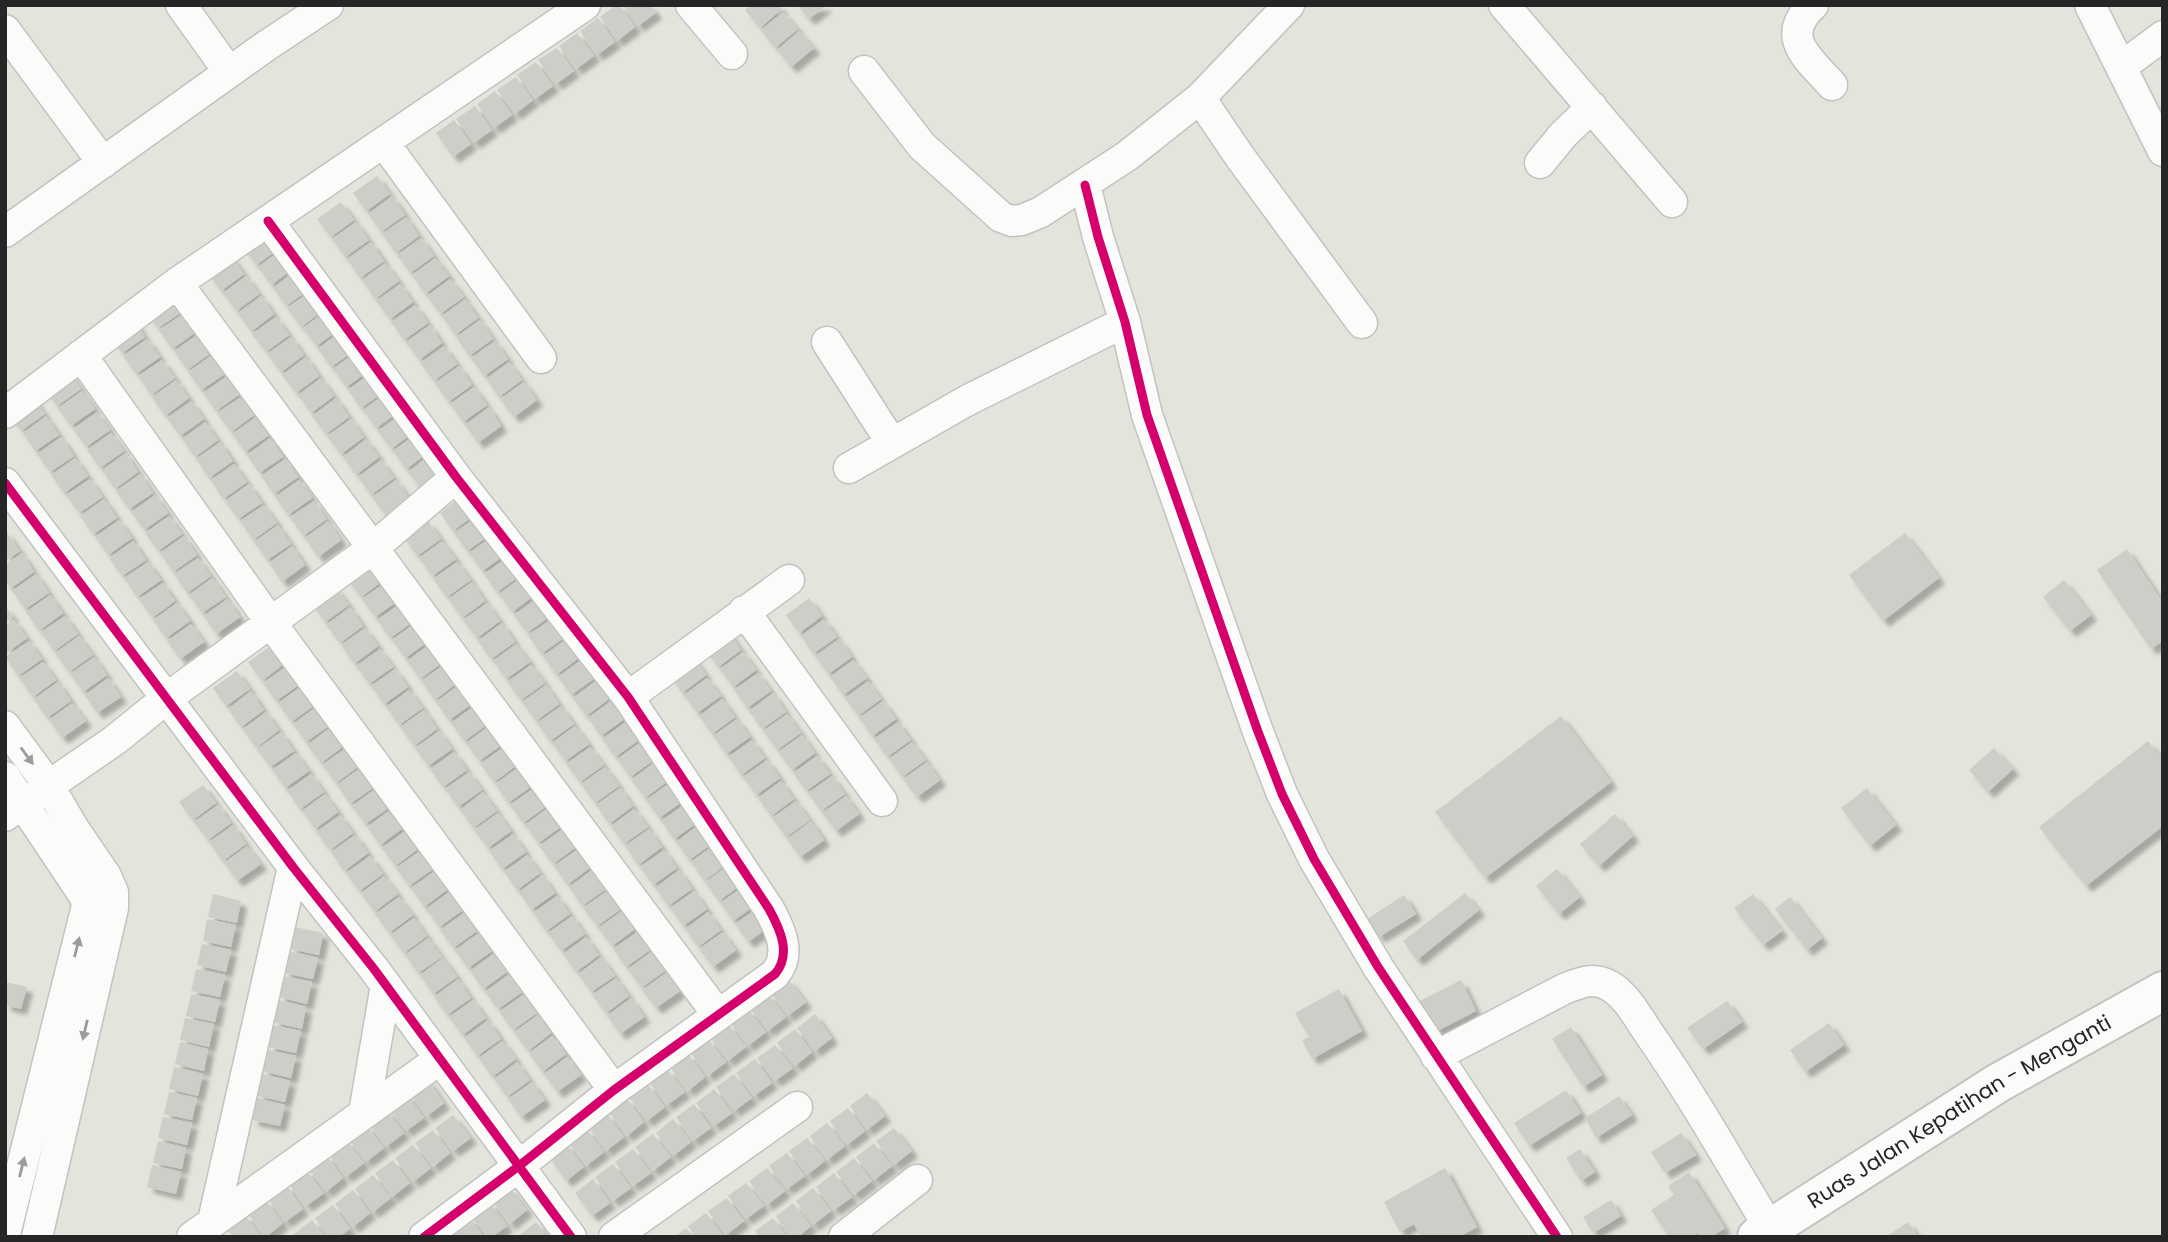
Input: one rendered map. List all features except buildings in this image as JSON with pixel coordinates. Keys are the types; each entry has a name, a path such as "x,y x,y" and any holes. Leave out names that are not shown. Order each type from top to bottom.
{"main road":[{"name":"Ruas Jalan Kepatihan - Menganti","path":"1763,1233 1998,1083 2163,991"}],"street":[{"path":"181,5 229,72"},
{"path":"5,232 229,72 328,5"},
{"path":"5,413 177,284 585,5"},
{"path":"691,5 732,54"},
{"path":"864,71 922,146 1001,217 1012,221 1022,220 1041,212 1085,185 1200,99 1289,5"},
{"path":"1504,5 1672,202"},
{"path":"1813,5 1798,24 1796,34 1799,47 1832,85"},
{"path":"2090,5 2121,67 2159,131"},
{"path":"5,30 103,163"},
{"path":"2121,67 2163,36"},
{"path":"1200,99 1362,324"},
{"path":"1540,163 1563,135 1592,107"},
{"path":"384,143 541,358"},
{"path":"1085,185 1098,237 1125,321 1147,415 1282,794 1314,859 1378,967 1557,1237"},
{"path":"268,222 456,477 628,697 769,909 783,941 783,961 780,968 614,1090 424,1237"},
{"path":"177,284 718,1015"},
{"path":"849,468 968,400 1125,321"},
{"path":"827,342 891,442"},
{"path":"81,355 271,623 614,1090"},
{"path":"15,810 115,740 167,698 373,548 456,477"},
{"path":"5,483 293,867 386,985 571,1237"},
{"path":"628,697 789,580"},
{"path":"744,611 883,801"},
{"path":"5,726 49,786 106,876 113,892 113,908 37,1237"},
{"path":"5,776 15,810 85,897 88,906 5,1234"},
{"path":"202,1229 293,867"},
{"path":"1436,1056 1563,989 1584,981 1599,981 1612,987 1636,1015 1677,1075 1763,1233"},
{"path":"364,1113 386,985"},
{"path":"202,1229 440,1059"},
{"path":"614,1237 797,1107"},
{"path":"844,1237 917,1180"}],"cycle path":[{"path":"1085,185 1125,322 1147,415 1282,794 1314,859 1378,967 1557,1237"},
{"path":"268,221 456,477 628,697 769,909 782,942 783,958 775,974 614,1090 424,1237"},
{"path":"5,483 293,867 374,969 571,1237"}]}
